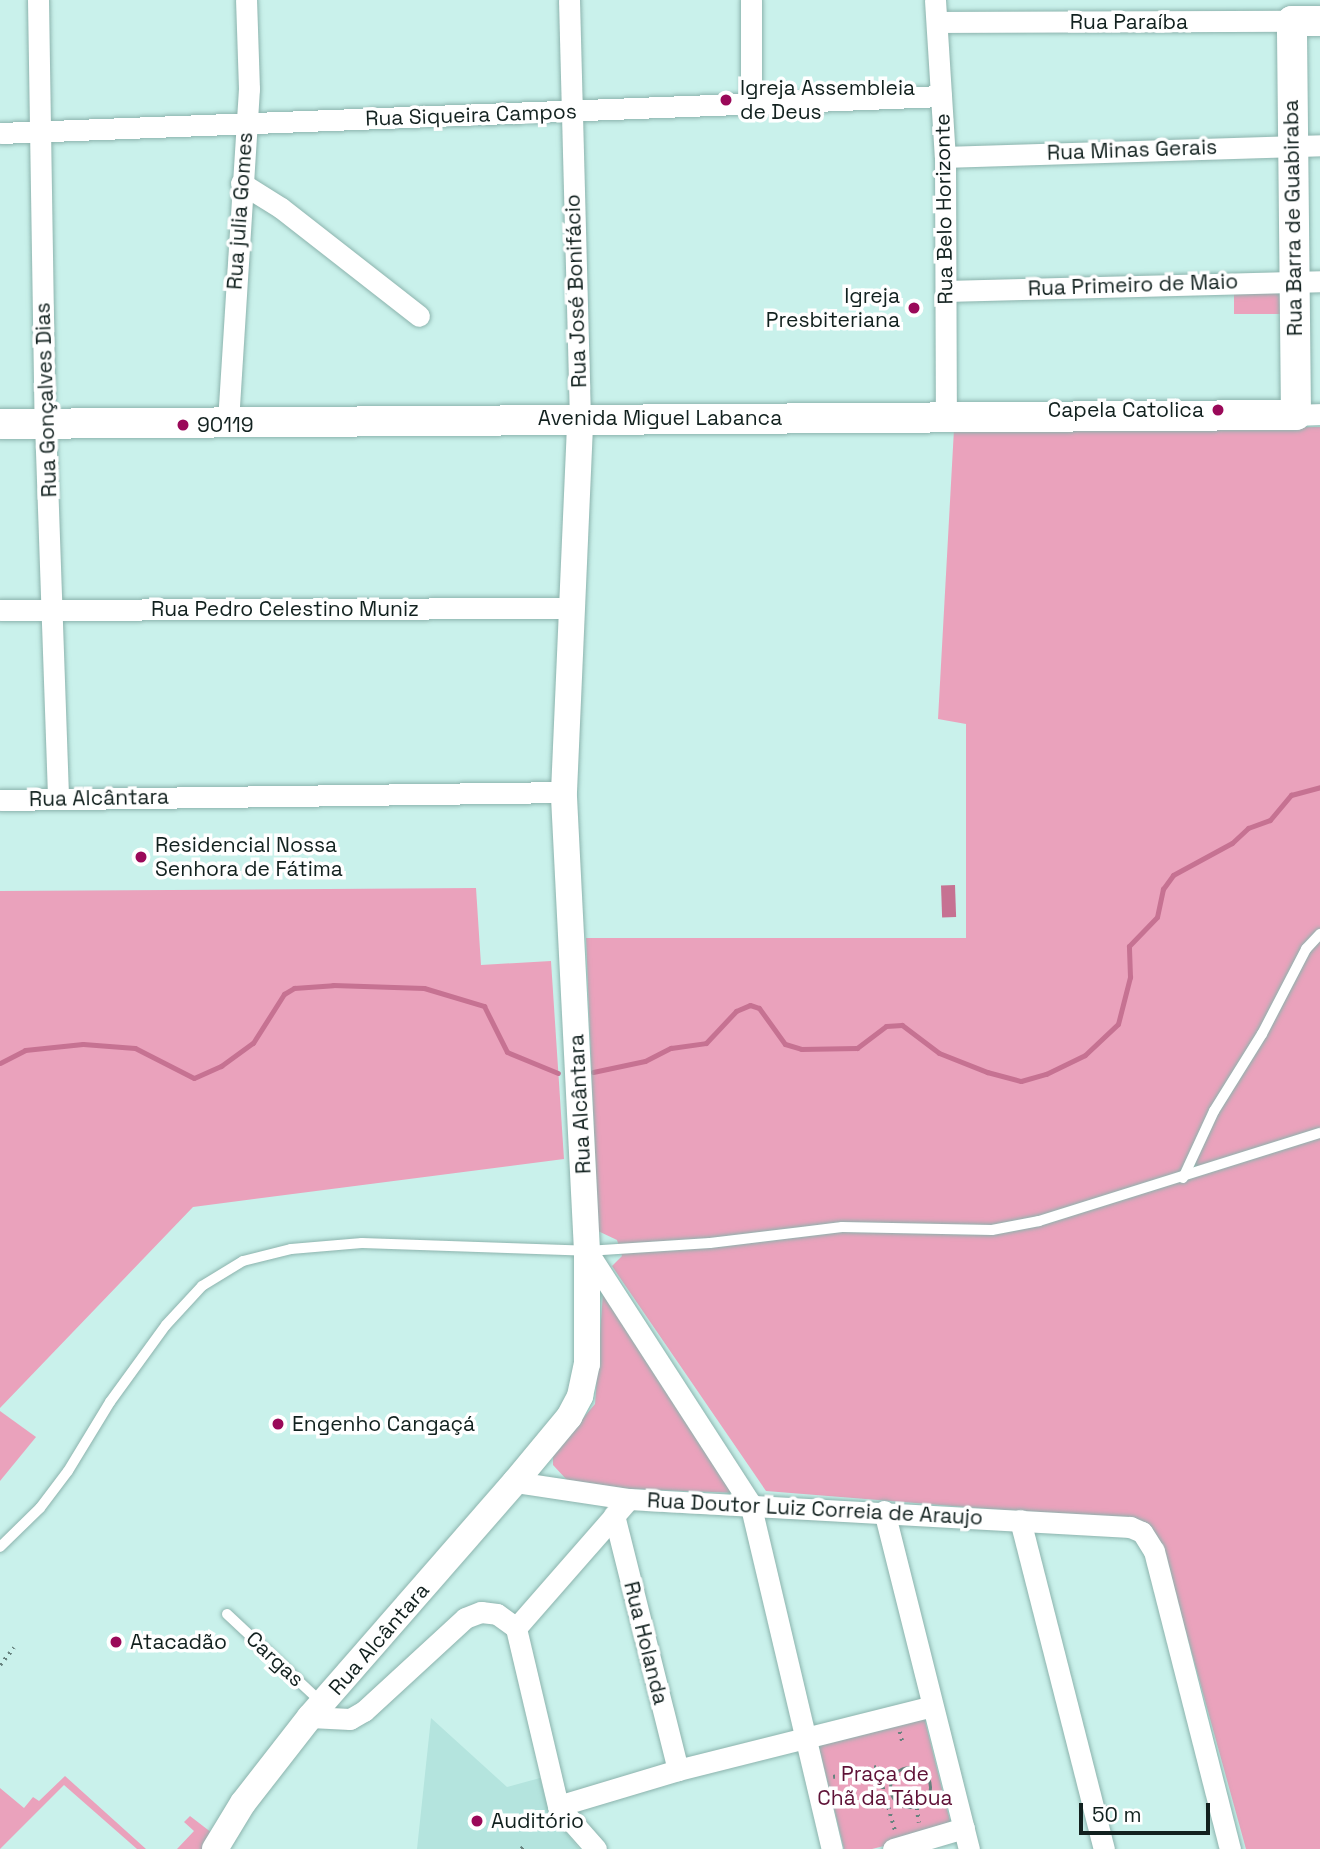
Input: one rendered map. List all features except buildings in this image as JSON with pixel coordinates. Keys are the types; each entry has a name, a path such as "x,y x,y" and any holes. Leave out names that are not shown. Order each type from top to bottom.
{"main road":[{"name":"Rua Barra de Guabiraba","path":"1306,21 1308,414"},
{"name":"Avenida Miguel Labanca","path":"0,424 1308,414"}],"street":[{"name":"Rua Gonçalves Dias","path":"38,0 45,424 54,609 58,799"},
{"name":"Rua julia Gomes","path":"229,422 246,124 247,0"},
{"name":"Rua José Bonifácio","path":"564,792 569,608 580,419 569,0"},
{"path":"751,0 751,103"},
{"name":"Rua Belo Horizonte","path":"935,0 945,157 946,417"},
{"name":"Rua Paraíba","path":"937,22 1306,21"},
{"name":"Rua Siqueira Campos","path":"0,134 942,96"},
{"name":"Rua Minas Gerais","path":"945,157 1306,145"},
{"path":"241,183 281,208 419,316"},
{"name":"Rua Primeiro de Maio","path":"946,290 1306,280"},
{"name":"Rua Pedro Celestino Muniz","path":"0,610 569,608"},
{"name":"Rua Alcântara","path":"0,800 564,792 587,1251 587,1364 580,1396 569,1417 515,1482 316,1711 243,1803 215,1849"},
{"path":"587,1251 750,1503 832,1849"},
{"path":"515,1482 629,1499"},
{"name":"Rua Doutor Luiz Correia de Araujo","path":"516,1628 629,1499 750,1503 1130,1527 1149,1539 1230,1849"},
{"path":"884,1511 966,1839 896,1846"},
{"name":"Rua Holanda","path":"614,1515 678,1770"},
{"path":"1020,1520 1104,1849"},
{"path":"316,1711 341,1720 363,1711 465,1618 481,1612 497,1614 516,1628 558,1806 596,1849"},
{"path":"558,1806 678,1770 932,1706"}],"lane":[{"path":"1183,1178 1214,1111 1262,1034 1306,949 1320,934"},
{"path":"0,1547 40,1508 68,1471 110,1402 166,1325 202,1286 243,1261 291,1249 362,1243 587,1251 710,1243 842,1227 992,1230 1039,1222 1320,1133"},
{"name":"Cargas","path":"227,1614 316,1711"}],"path":[{"path":"0,1665 15,1648"},
{"path":"825,1772 827,1779 877,1767 896,1846"},
{"path":"903,1770 923,1771 931,1782 931,1795 916,1808 903,1807 891,1791 893,1779 903,1770"},
{"path":"885,1794 891,1791"}],"shaded area":[{"path":"941,885 955,885 956,917 942,917"},
{"path":"431,1718 507,1787 540,1778 548,1809 579,1849 417,1849"}],"green space":[{"path":"1234,292 1281,292 1281,314 1234,314"},
{"path":"1320,427 1320,1849 1246,1849 1164,1552 1156,1535 1141,1521 766,1491 612,1266 622,1256 617,1240 598,1231 586,938 966,938 966,724 938,719 954,429"},
{"path":"476,888 481,965 551,961 564,1159 193,1207 0,1408 0,891"},
{"path":"603,1293 739,1493 629,1489 567,1480 553,1465 553,1454 595,1404"},
{"path":"0,1411 36,1437 0,1481"},
{"name":"Praça de Chã da Tábua","path":"924,1717 952,1829 872,1849 844,1849 818,1743"},
{"path":"65,1776 146,1849 137,1849 64,1785 0,1849 0,1788 24,1808 33,1797 39,1801"},
{"path":"190,1816 212,1833 205,1849 177,1849 194,1831 184,1822"}],"waterway":[{"path":"593,1072 645,1061 671,1048 706,1043 736,1011 750,1005 759,1008 785,1044 801,1049 857,1048 886,1026 902,1025 939,1053 987,1072 1021,1081 1046,1074 1085,1055 1118,1024 1130,977 1129,946 1157,917 1163,889 1173,875 1232,843 1248,828 1270,820 1291,795 1320,787"},
{"path":"0,1063 25,1050 83,1044 135,1048 194,1078 221,1066 253,1043 284,994 294,988 333,985 424,988 484,1006 507,1052 558,1073"}],"place":[{"name":"Igreja Assembleia de Deus","path":"726,100"},
{"name":"Igreja Presbiteriana","path":"914,308"},
{"name":"Capela Catolica","path":"1218,410"},
{"name":"90119","path":"183,425"},
{"name":"Residencial Nossa Senhora de Fátima","path":"141,857"},
{"name":"Engenho Cangaçá","path":"278,1424"},
{"name":"Atacadão","path":"116,1642"},
{"name":"Auditório","path":"477,1821"}]}
